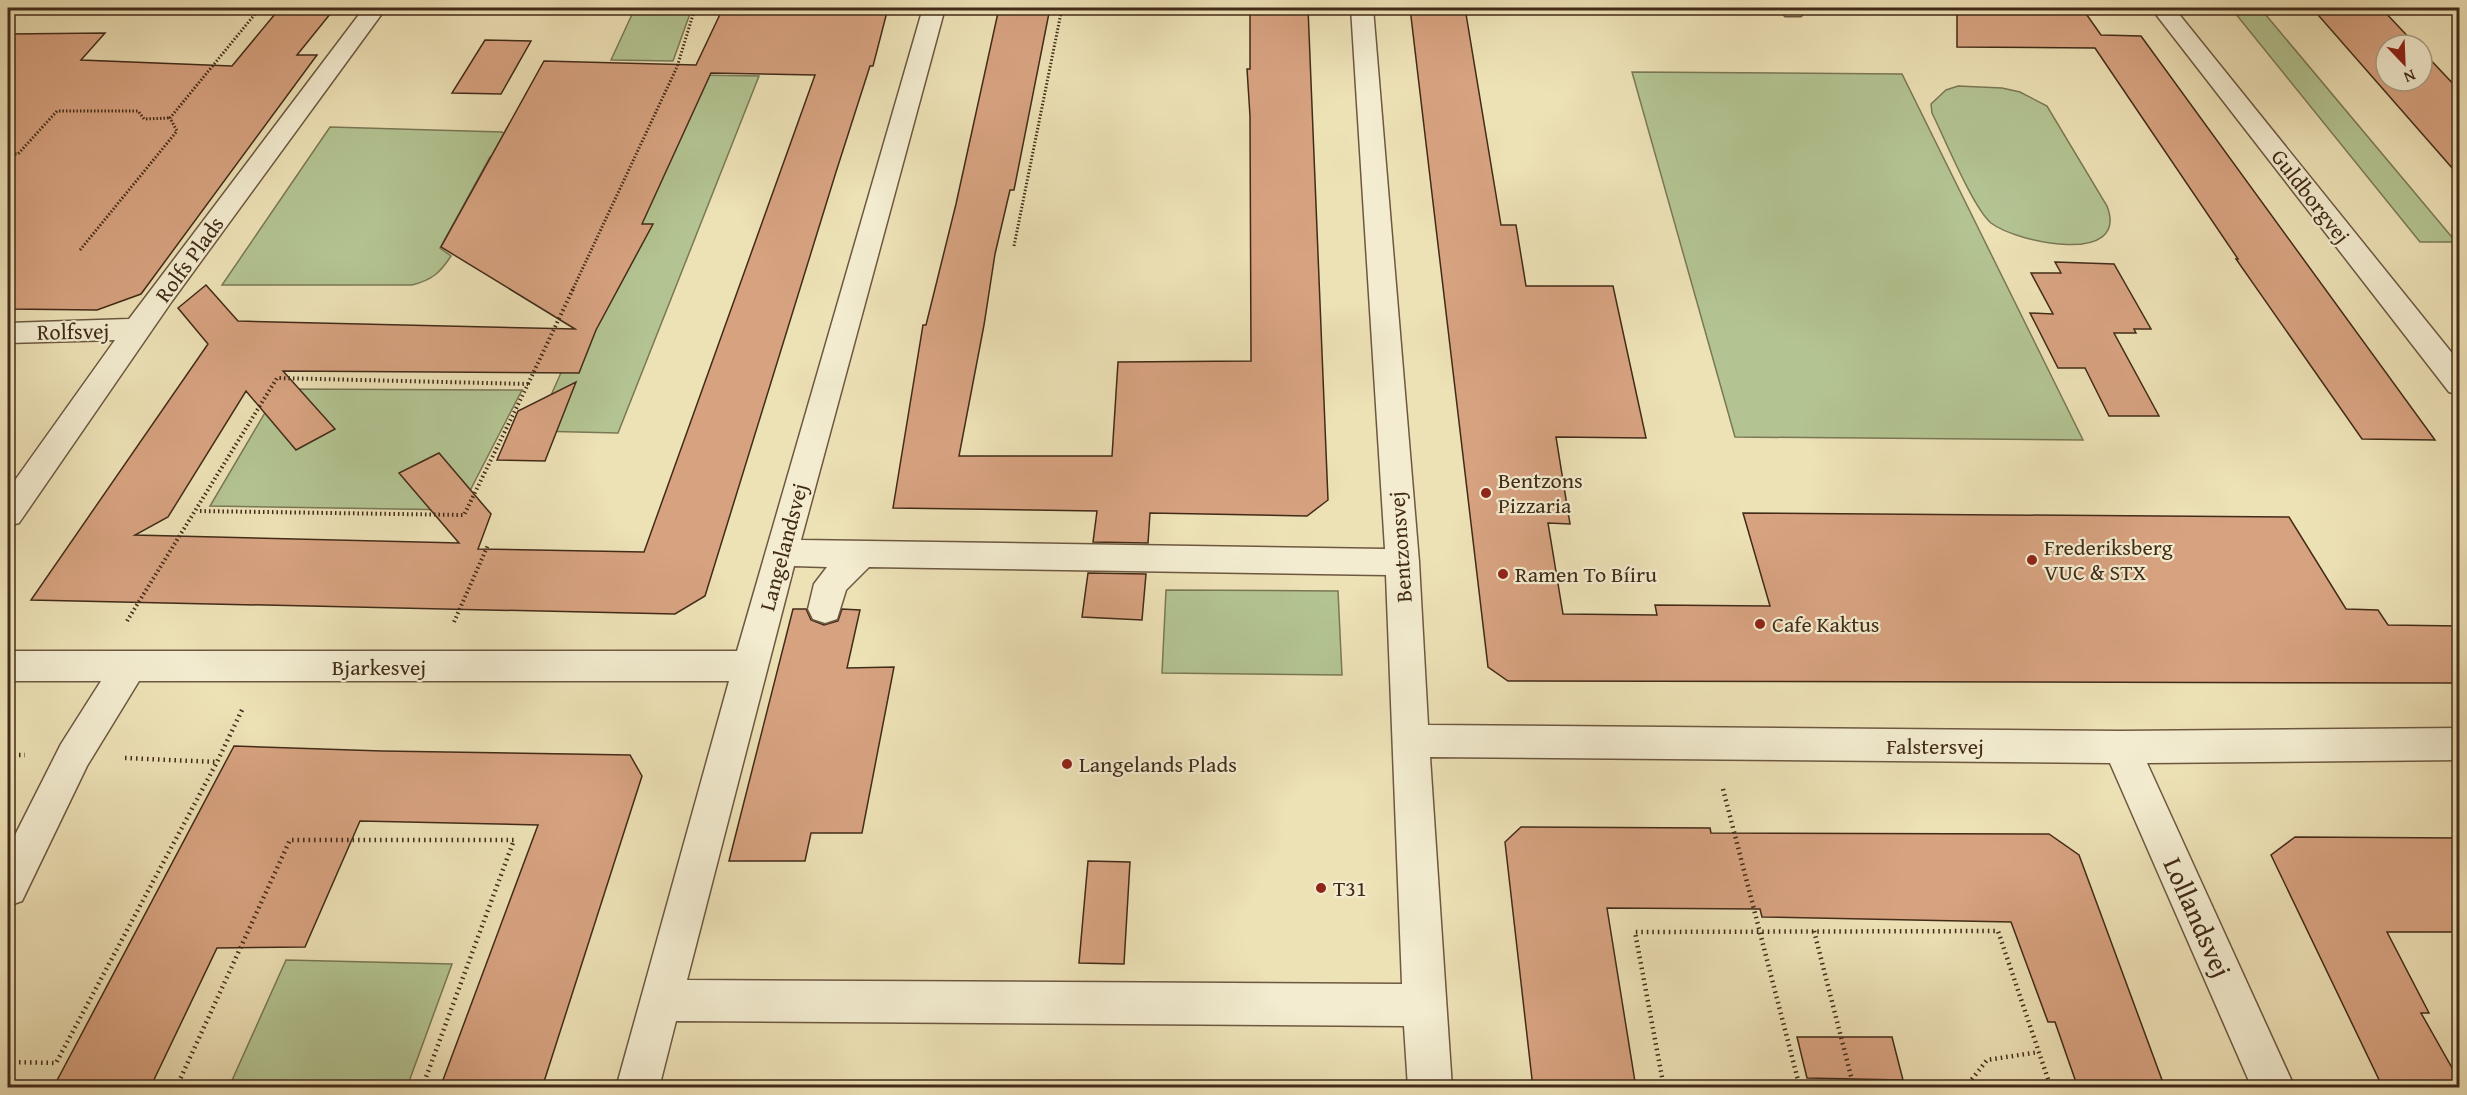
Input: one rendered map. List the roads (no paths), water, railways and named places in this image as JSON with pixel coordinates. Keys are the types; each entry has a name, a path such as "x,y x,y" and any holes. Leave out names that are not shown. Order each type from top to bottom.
{"street":[{"name":"Rolfs Plads","path":"8,514 138,329 375,8"},
{"name":"Langelandsvej","path":"637,1088 781,553 934,8"},
{"name":"Bentzonsvej","path":"1362,8 1402,562 1424,1005 1431,1088"},
{"name":"Guldborgvej","path":"2162,8 2460,384"},
{"name":"Rolfsvej","path":"8,333 138,329"},
{"path":"781,553 1402,562"},
{"path":"825,609 831,584 863,553"},
{"name":"Bjarkesvej","path":"8,666 751,666"},
{"path":"8,888 74,756 129,667"},
{"name":"Falstersvej","path":"1411,741 2121,747 2460,744"},
{"name":"Lollandsvej","path":"2121,747 2274,1088"},
{"path":"661,1000 1424,1005"}],"place":[{"name":"Bentzons Pizzaria","path":"1486,493"},
{"name":"Frederiksberg VUC & STX","path":"2032,560"},
{"name":"Ramen To Bíiru","path":"1503,574"},
{"name":"Cafe Kaktus","path":"1760,624"},
{"name":"Langelands Plads","path":"1067,764"},
{"name":"T31","path":"1321,888"}]}
